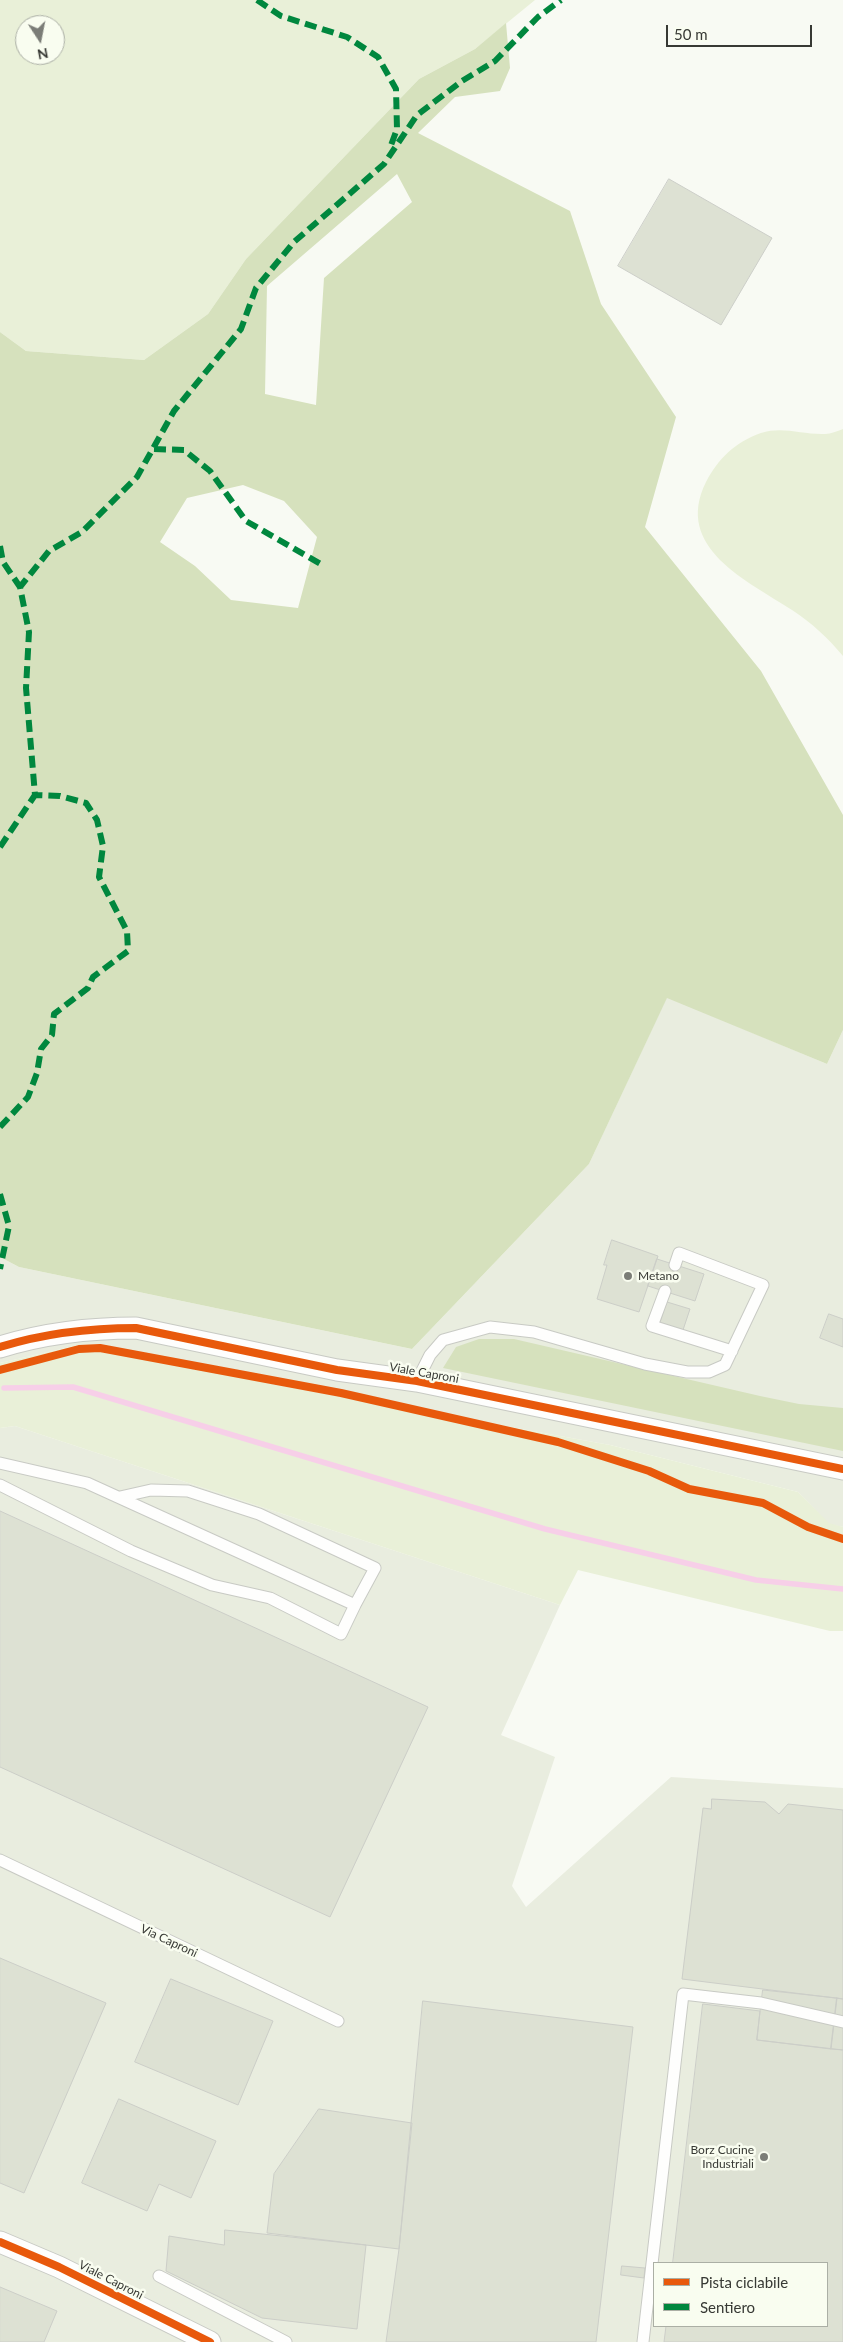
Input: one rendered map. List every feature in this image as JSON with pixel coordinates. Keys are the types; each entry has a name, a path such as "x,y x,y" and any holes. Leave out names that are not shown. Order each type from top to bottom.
{"street":[{"name":"Viale Caproni","path":"0,1347 37,1336 110,1328 136,1328 337,1370 417,1382 843,1470"},
{"name":"Viale Caproni","path":"0,2242 59,2267 210,2342"}],"lane":[{"path":"417,1382 430,1355 444,1340 490,1327 534,1332 645,1364 687,1372 708,1372 725,1365 763,1286 679,1253 675,1265"},
{"path":"664,1291 652,1326 732,1352"},
{"path":"0,1463 87,1483 356,1605"},
{"path":"0,1485 131,1551 212,1585 270,1598 341,1634 375,1568 259,1514 188,1491 151,1490 120,1497"},
{"name":"Via Caproni","path":"0,1860 338,2021"},
{"path":"643,2342 683,1994 761,2003 843,2022"},
{"path":"159,2276 286,2342"}],"shaded area":[{"path":"667,997 827,1064 843,1030 843,1527 829,1524 798,1492 610,1445 288,1387 79,1345 0,1363 0,1257 19,1267 412,1349 589,1164"},
{"path":"15,1426 560,1605 501,1735 555,1757 512,1886 526,1907 671,1777 843,1788 843,2342 0,2342 0,1428"}],"green space":[{"path":"0,0 535,0 475,49 419,79 246,259 208,314 144,360 26,351 0,332"},
{"path":"506,23 510,68 500,91 455,97 418,133 570,211 601,304 676,417 645,527 761,671 843,815 843,1030 827,1064 667,998 589,1164 412,1349 19,1267 0,1257 0,332 26,351 144,360 208,314 246,259 419,79 475,49","holes":["397,174 412,202 324,278 316,405 265,394 267,286","243,485 284,501 317,537 298,608 231,600 195,566 160,542 187,498"]},
{"path":"843,429 843,656 826,637 806,620 755,587 720,560 707,544 699,526 698,505 706,482 716,466 728,452 743,441 761,433 777,430 825,434"},
{"path":"479,1339 514,1339 760,1396 799,1404 843,1408 843,1451 443,1368 456,1347"},
{"path":"79,1345 288,1387 610,1445 798,1492 829,1523 843,1527 843,1631 830,1631 578,1570 560,1605 15,1426 0,1428 0,1363"}],"building":[{"path":"669,179 772,238 721,325 618,266"},
{"name":"Metano","path":"612,1240 658,1256 639,1312 597,1299 607,1265 604,1265"},
{"path":"657,1259 704,1274 695,1301 648,1286"},
{"path":"667,1302 690,1309 683,1330 660,1324"},
{"path":"829,1314 843,1319 843,1347 820,1338"},
{"path":"0,1511 428,1707 330,1917 0,1767"},
{"path":"712,1799 765,1802 779,1814 788,1804 843,1810 843,1999 682,1979 703,1808 711,1809"},
{"path":"0,1958 106,2003 24,2193 0,2183"},
{"path":"171,1979 273,2021 238,2105 135,2062"},
{"path":"763,1990 837,1998 831,2049 757,2040"},
{"path":"837,1998 843,1999 843,2050 831,2049"},
{"path":"423,2001 633,2027 596,2342 386,2342 399,2249"},
{"name":"Borz Cucine Industriali","path":"703,2004 760,2011 757,2040 843,2050 843,2342 664,2342 666,2327 828,2327 828,2262 673,2262"},
{"path":"119,2099 216,2141 191,2198 159,2184 147,2211 82,2183"},
{"path":"319,2109 412,2123 399,2249 267,2233 274,2174"},
{"path":"225,2230 366,2245 357,2329 262,2318 166,2271 169,2236 224,2245"},
{"path":"622,2266 645,2268 644,2278 621,2275"},
{"path":"0,2287 57,2311 44,2342 0,2342"}],"waterway":[{"path":"4,1388 73,1387 545,1529 756,1580 843,1589"}],"marked path":[{"path":"257,0 281,16 347,37 378,57 396,89 397,129 390,148"},
{"path":"0,847 35,795 26,688 29,632 20,587 49,551 82,532 137,477 174,411 241,329 256,288 294,242 384,164 417,115 462,81 495,61 538,17 561,0"},
{"path":"154,449 184,450 210,471 246,521 324,566"},
{"path":"0,546 3,562 20,587"},
{"path":"0,1127 28,1097 37,1073 41,1049 52,1035 54,1014 88,988 93,977 128,951 127,931 99,877 103,846 97,820 86,803 60,796 35,795"},
{"path":"0,1194 9,1226 0,1269"}],"cycle path":[{"path":"0,1347 33,1338 67,1332 136,1328 337,1370 417,1381 843,1469"},
{"path":"0,1370 79,1349 100,1348 341,1393 558,1442 649,1471 689,1489 763,1503 808,1527 843,1539"},
{"path":"0,2242 59,2267 210,2342"}],"place":[{"name":"Metano","path":"628,1276"},
{"name":"Borz Cucine Industriali","path":"764,2157"}]}
